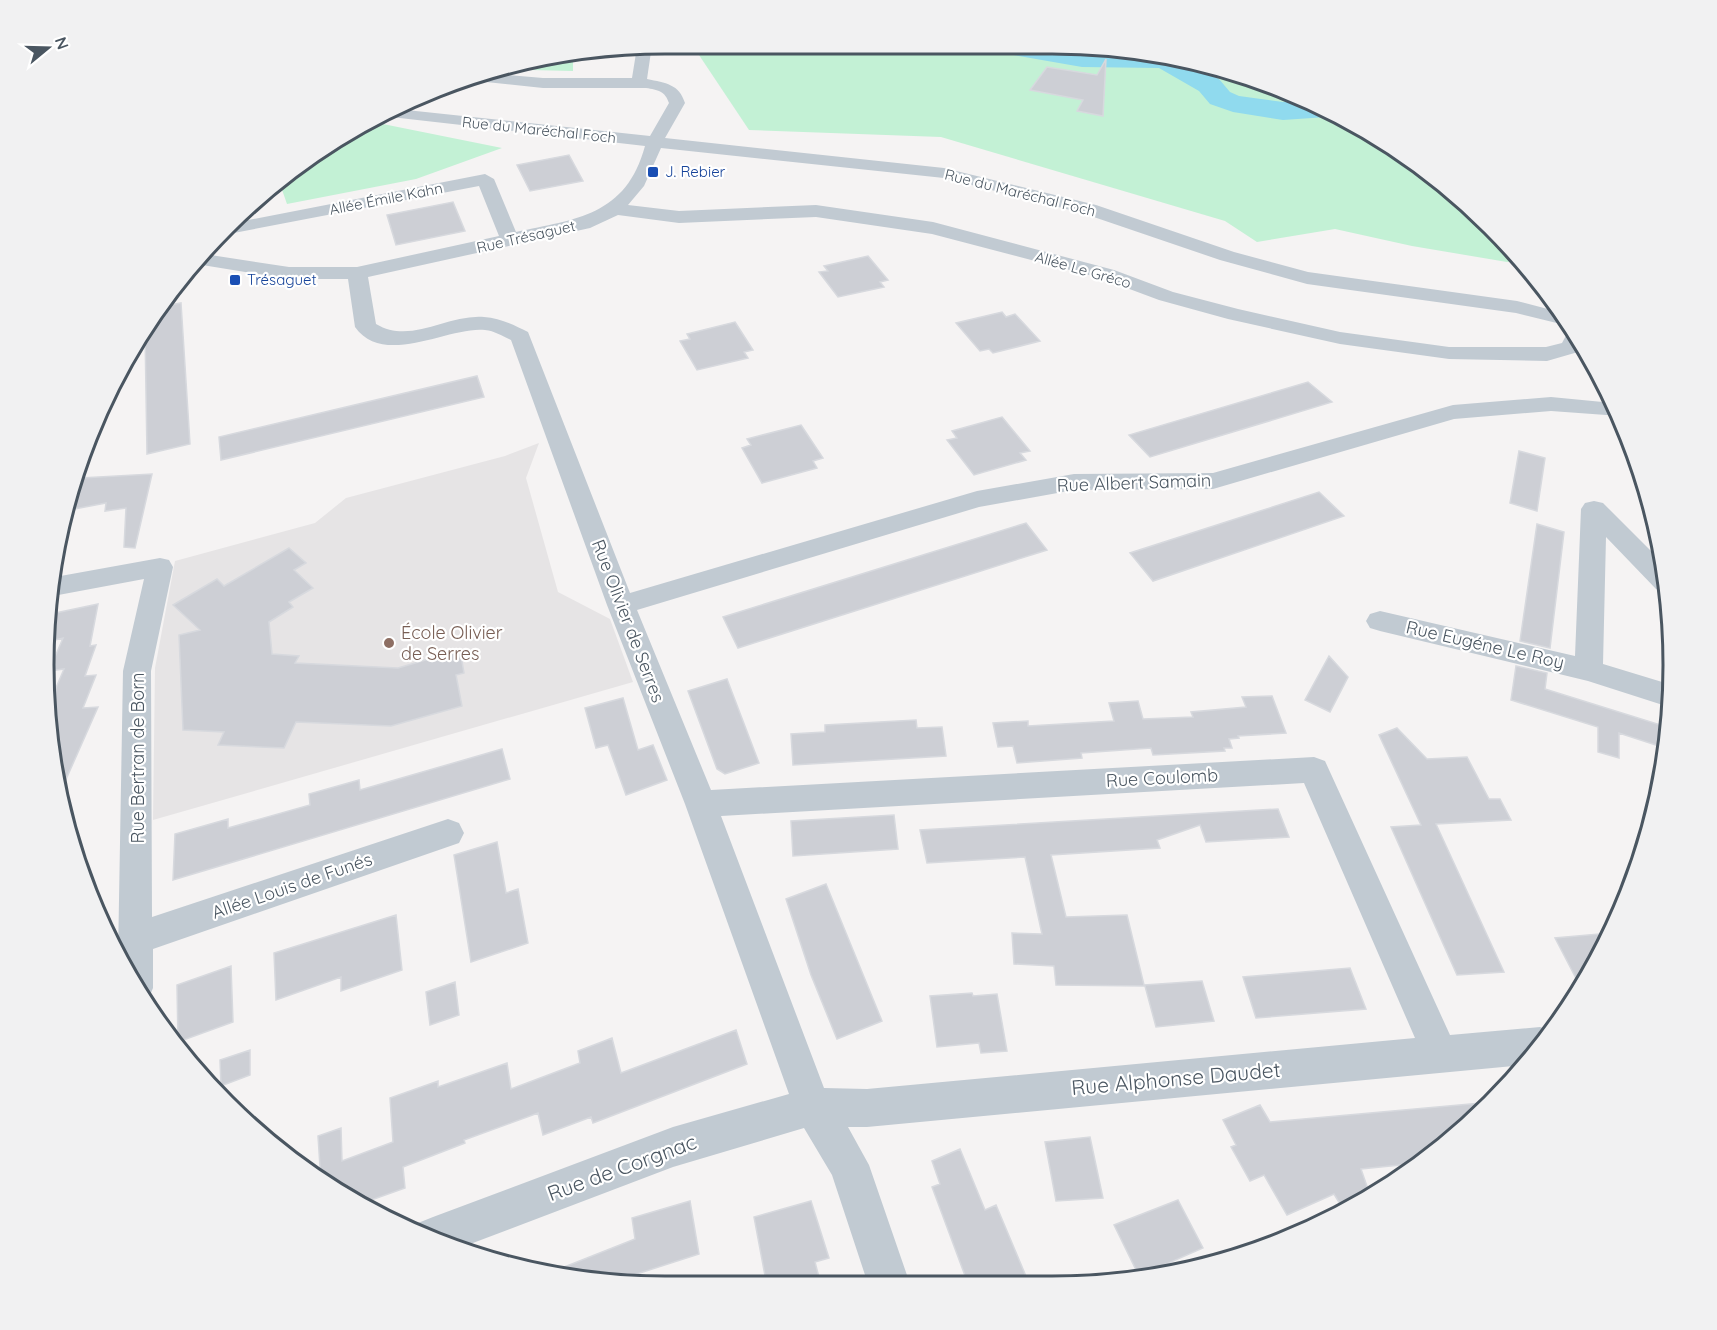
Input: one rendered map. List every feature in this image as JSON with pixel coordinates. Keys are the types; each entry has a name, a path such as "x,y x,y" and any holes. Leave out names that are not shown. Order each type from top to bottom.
{"street":[{"path":"492,79 543,83 639,82 644,55"},
{"name":"Rue Trésaguet","path":"210,261 289,273 357,273 590,222 615,210 635,186 654,143 672,114 676,98 667,88 639,82"},
{"name":"Rue du Maréchal Foch","path":"401,114 944,173 988,182 1089,209 1227,256 1307,278 1517,307 1553,317"},
{"name":"Allée Émile Kahn","path":"239,228 485,180 510,241"},
{"name":"Allée Le Gréco","path":"615,210 679,217 725,213 816,211 933,228 1044,259 1107,273 1166,296 1280,327 1396,348 1449,352 1547,354 1571,345"},
{"name":"Rue Olivier de Serres","path":"357,273 366,327 383,336 409,337 482,322 505,326 520,337 621,604 701,804 791,1054 813,1107 849,1165 886,1276"},
{"name":"Rue Albert Samain","path":"621,604 976,499 1074,482 1213,481 1453,411 1551,404 1606,409"},
{"name":"Rue Eugéne Le Roy","path":"1589,670 1594,509 1656,572"},
{"name":"Rue Bertran de Born","path":"59,586 160,567 137,671 136,970"},
{"name":"Rue Eugéne Le Roy","path":"1380,621 1589,670 1662,694"},
{"name":"Rue Coulomb","path":"701,804 1314,770 1440,1054"},
{"name":"Allée Louis de Funés","path":"137,938 448,833"},
{"name":"Rue Alphonse Daudet","path":"813,1107 867,1108 1529,1047"},
{"name":"Rue de Corgnac","path":"444,1234 673,1147 813,1107"}],"shaded area":[{"name":"École Olivier de Serres","path":"539,443 526,478 558,592 610,619 633,682 153,820 155,668 175,561 315,523 346,498 505,456"}],"green space":[{"path":"698,54 1052,54 1132,59 1210,75 1248,86 1322,117 1358,136 1424,180 1484,233 1510,261 1412,246 1335,229 1257,242 1225,221 941,137 749,130"},
{"path":"573,61 573,71 529,70"},
{"path":"382,124 502,148 416,179 287,204 282,189 326,157"}],"building":[{"path":"1106,59 1103,116 1077,111 1083,100 1030,90 1047,67 1097,75"},
{"path":"569,155 583,181 530,191 517,165"},
{"path":"453,202 465,231 396,245 387,215"},
{"path":"868,256 888,280 880,282 884,287 838,297 819,272 828,271 824,266"},
{"path":"181,303 190,444 147,454 145,345 172,305"},
{"path":"1002,312 1006,317 1015,314 1040,341 993,353 989,349 980,351 956,323"},
{"path":"735,322 753,350 744,352 748,358 697,370 680,341 690,339 687,334"},
{"path":"477,376 484,397 221,460 219,437"},
{"path":"1308,382 1332,402 1150,457 1129,435"},
{"path":"1002,417 1030,451 1020,453 1026,460 974,475 947,440 957,438 952,431"},
{"path":"801,425 823,458 813,461 817,468 762,483 742,448 751,445 747,439"},
{"path":"1519,451 1545,458 1537,511 1510,503"},
{"path":"152,474 135,548 124,547 126,508 105,511 106,503 75,509 83,478"},
{"path":"1319,492 1344,516 1153,581 1130,553"},
{"path":"1026,523 1047,550 738,648 723,617"},
{"path":"1537,524 1564,532 1550,648 1520,641"},
{"path":"289,548 306,563 294,570 313,588 289,602 293,607 269,622 272,654 299,656 295,663 398,668 460,650 464,673 456,675 462,706 391,726 296,722 284,748 218,745 224,732 183,730 179,635 200,630 173,605 217,579 224,586"},
{"path":"98,604 90,646 96,645 85,676 96,675 83,708 98,707 65,781 55,705 55,691 64,669 54,670 54,659 63,638 55,640 56,613"},
{"path":"1329,656 1348,677 1330,712 1305,700"},
{"path":"1516,666 1547,673 1545,689 1660,725 1658,746 1619,733 1619,758 1598,752 1598,727 1511,700"},
{"path":"727,679 759,763 725,774 717,769 688,691"},
{"path":"1272,696 1286,733 1238,736 1239,738 1229,739 1232,748 1224,748 1225,751 1153,755 1151,748 1081,753 1082,758 1017,763 1013,746 998,747 993,723 1028,721 1028,726 1114,721 1109,703 1138,701 1143,719 1193,717 1191,712 1246,707 1242,697"},
{"path":"623,698 638,750 653,745 667,780 626,795 608,745 596,748 585,708"},
{"path":"916,720 917,728 942,727 946,756 793,765 791,734 825,732 825,725"},
{"path":"1397,728 1427,759 1467,757 1489,799 1500,799 1511,820 1436,824 1504,972 1457,975 1391,827 1421,825 1379,735"},
{"path":"502,749 510,779 173,880 175,834 228,819 228,828 310,805 309,794 359,780 360,790"},
{"path":"1278,809 1289,837 1206,842 1200,825 1157,840 1160,848 1051,855 1066,917 1127,915 1144,985 1202,981 1214,1021 1156,1027 1145,986 1056,985 1054,966 1014,964 1012,933 1042,934 1025,857 927,863 920,830"},
{"path":"894,815 898,849 793,856 791,821"},
{"path":"497,842 506,893 518,889 528,943 471,962 454,855"},
{"path":"826,884 882,1021 837,1039 811,975 786,899"},
{"path":"396,915 402,970 341,991 341,977 276,1000 274,953"},
{"path":"1601,934 1576,978 1555,938"},
{"path":"231,966 233,1022 183,1040 178,1034 177,985"},
{"path":"1350,968 1366,1009 1256,1018 1243,977"},
{"path":"455,982 459,1015 430,1025 426,992"},
{"path":"972,993 973,996 997,994 1007,1051 981,1053 979,1043 937,1047 930,996"},
{"path":"736,1030 747,1064 593,1123 591,1117 543,1135 538,1113 464,1140 465,1143 403,1167 405,1188 371,1200 320,1169 318,1136 341,1128 342,1161 393,1142 390,1098 438,1081 438,1087 507,1063 511,1089 580,1063 578,1051 612,1038 621,1073"},
{"path":"250,1050 250,1075 222,1086 220,1060"},
{"path":"1477,1103 1424,1150 1403,1165 1361,1169 1368,1188 1358,1194 1340,1204 1334,1194 1287,1215 1264,1175 1250,1181 1231,1147 1236,1145 1223,1120 1260,1105 1270,1122"},
{"path":"1090,1137 1103,1198 1056,1201 1045,1142"},
{"path":"960,1149 985,1210 996,1205 1026,1276 965,1276 932,1187 940,1184 932,1161"},
{"path":"1178,1200 1203,1248 1163,1265 1136,1270 1114,1225"},
{"path":"690,1201 699,1254 633,1275 564,1267 635,1239 632,1218"},
{"path":"811,1201 829,1258 815,1262 819,1276 765,1276 754,1217"}],"waterway":[{"path":"1054,54 1082,59 1136,60"},
{"path":"1178,68 1209,85 1220,98 1233,104 1283,111 1307,110"}],"place":[{"name":"J. Rebier","path":"653,172"},
{"name":"Trésaguet","path":"235,280"},
{"name":"École Olivier de Serres","path":"389,643"}]}
